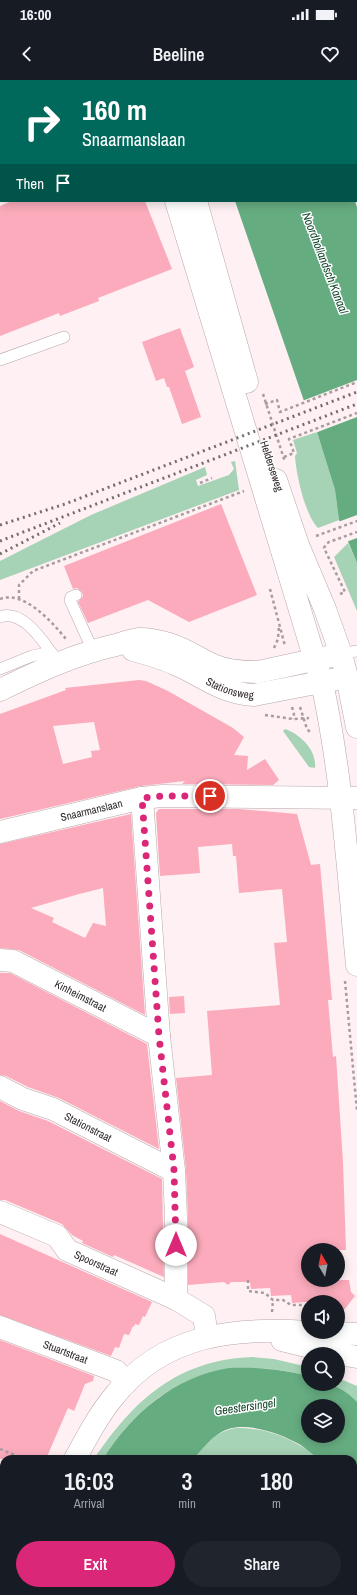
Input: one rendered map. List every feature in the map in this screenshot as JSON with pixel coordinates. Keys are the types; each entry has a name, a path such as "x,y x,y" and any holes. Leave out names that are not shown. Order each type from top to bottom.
{"street":[{"name":"Helderseweg","path":"176,202 322,682"},
{"name":"Helderseweg","path":"196,202 268,455 298,545 325,609 349,652 357,727"},
{"name":"Stationsweg","path":"0,690 71,655 139,639 155,640 182,649 214,666 246,672 258,672 349,652"},
{"name":"Stationsweg","path":"120,644 127,648 159,657 178,665 206,681 231,692 243,694 254,695 352,677"},
{"path":"322,682 329,715 342,798 357,965"},
{"name":"Snaarmanslaan","path":"0,832 142,798 162,796 342,798"},
{"path":"142,798 159,1036 174,1170 176,1217 176,1299"},
{"name":"Kinheimstraat","path":"0,960 13,961 159,1036"},
{"name":"Stationstraat","path":"0,1088 23,1099 53,1109 174,1170"},
{"name":"Spoorstraat","path":"0,1212 57,1236 66,1250 176,1299 204,1316 207,1336"},
{"name":"Stuartstraat","path":"0,1328 116,1371 126,1383"},
{"path":"77,1455 104,1410 126,1383 143,1367 164,1353 207,1336 228,1332 301,1332"},
{"path":"250,1332 338,1354 357,1357"},
{"path":"345,1333 357,1334"}],"lane":[{"path":"0,360 64,337"},
{"path":"71,655 70,600 71,597 76,595"},
{"path":"0,617 4,615 15,616 38,635 71,655"},
{"name":"Stationsweg","path":"0,669 32,656 71,655"}],"path":[{"path":"265,404 277,400 280,412 357,382"},
{"path":"284,457 294,453 289,439 357,413"},
{"path":"200,483 212,478"},
{"path":"19,599 19,585 33,571 248,489"},
{"path":"312,537 357,521"},
{"path":"343,536 357,532"},
{"path":"0,599 19,599 36,608 63,636 71,655"},
{"path":"248,1280 248,1291 265,1293 273,1300 283,1300 291,1305 301,1306"},
{"path":"272,1308 273,1300"},
{"path":"0,1449 15,1455"}],"shaded area":[{"path":"317,432 335,490 339,520 318,528 309,514 302,494 295,456 297,453 293,440"},
{"path":"235,461 239,490 0,580 0,561 91,515 205,467 207,475 196,480 198,486 229,475 234,469 231,462"},
{"path":"348,543 357,563 357,611 334,557"},
{"path":"285,729 291,731 302,739 310,749 315,761 315,768 309,767 283,731"},
{"path":"252,1357 274,1359 301,1365 301,1375 276,1370 245,1368 217,1371 190,1380 166,1393 143,1410 122,1432 106,1455 97,1455 125,1419 142,1402 160,1387 180,1375 201,1366 225,1360"},
{"path":"345,1381 357,1386 357,1402 340,1391 345,1391"},
{"path":"236,1428 261,1430 282,1436 315,1455 197,1455 207,1443 217,1435"}],"water":[{"name":"Noordhollandsch Kanaal","path":"235,202 355,202 357,207 357,563 339,520 335,490 317,432 329,426 318,396 304,401"},
{"name":"Geestersingel","path":"229,1368 259,1368 301,1375 301,1391 343,1391 357,1402 357,1455 315,1455 299,1444 271,1432 249,1427 239,1427 229,1429 216,1435 197,1455 106,1455 114,1442 141,1412 173,1389 190,1380"}],"pier":[{"path":"357,380 357,417 315,433 316,430 327,426 316,398 305,403 302,401"},
{"path":"357,515 357,538 346,542 338,522"}],"building":[{"path":"10,202 145,202 172,269 98,298 99,301 60,316 59,313 0,336 0,206"},
{"path":"180,328 194,367 185,371 201,417 182,424 169,387 167,387 164,378 156,381 142,342"},
{"path":"221,504 257,595 189,622 148,600 88,623 78,602 83,596 82,592 77,588 73,589 64,566"},
{"path":"139,680 146,681 168,691 233,728 244,737 234,755 248,756 247,770 265,759 279,780 273,785 182,784 185,781 141,786 0,819 0,714 66,690 65,688","holes":["94,722 100,750 91,751 92,757 63,764 53,726"]},
{"path":"159,809 239,809 297,814 311,865 320,864 332,1000 328,1000 333,1057 336,1056 343,1162 346,1250 345,1243 301,1243 301,1287 345,1287 345,1280 349,1280 351,1292 355,1296 345,1309 345,1295 301,1295 301,1302 292,1303 291,1295 271,1296 270,1288 251,1289 250,1282 231,1282 228,1285 224,1282 188,1285 186,1170 176,1078 212,1075 207,1011 280,1005 274,943 287,942 282,889 239,893 236,856 233,856 232,844 198,847 200,873 160,876 156,813"},
{"path":"131,814 145,1015 19,950 0,948 0,844","holes":["103,888 106,926 93,923 85,938 52,922 54,918 31,908"]},
{"path":"0,973 10,973 147,1044 159,1149 59,1098 28,1087 6,1076 0,1075"},
{"path":"184,996 185,1013 170,1014 169,997"},
{"path":"0,1101 19,1111 48,1121 162,1179 164,1277 82,1243 83,1241 72,1235 62,1224 5,1200 0,1200"},
{"path":"0,1234 152,1302 145,1317 143,1316 139,1325 135,1324 134,1327 133,1326 129,1335 124,1334 119,1348 115,1347 111,1356 0,1315"},
{"path":"0,1340 94,1376 93,1381 85,1384 74,1411 68,1408 48,1455 0,1455"}],"railway":[{"path":"0,525 65,504 357,392"},
{"path":"0,541 357,404"},
{"path":"0,554 60,523"}],"route":[{"path":"176,1245 174,1170 159,1036 142,798 162,796 210,796"}]}
